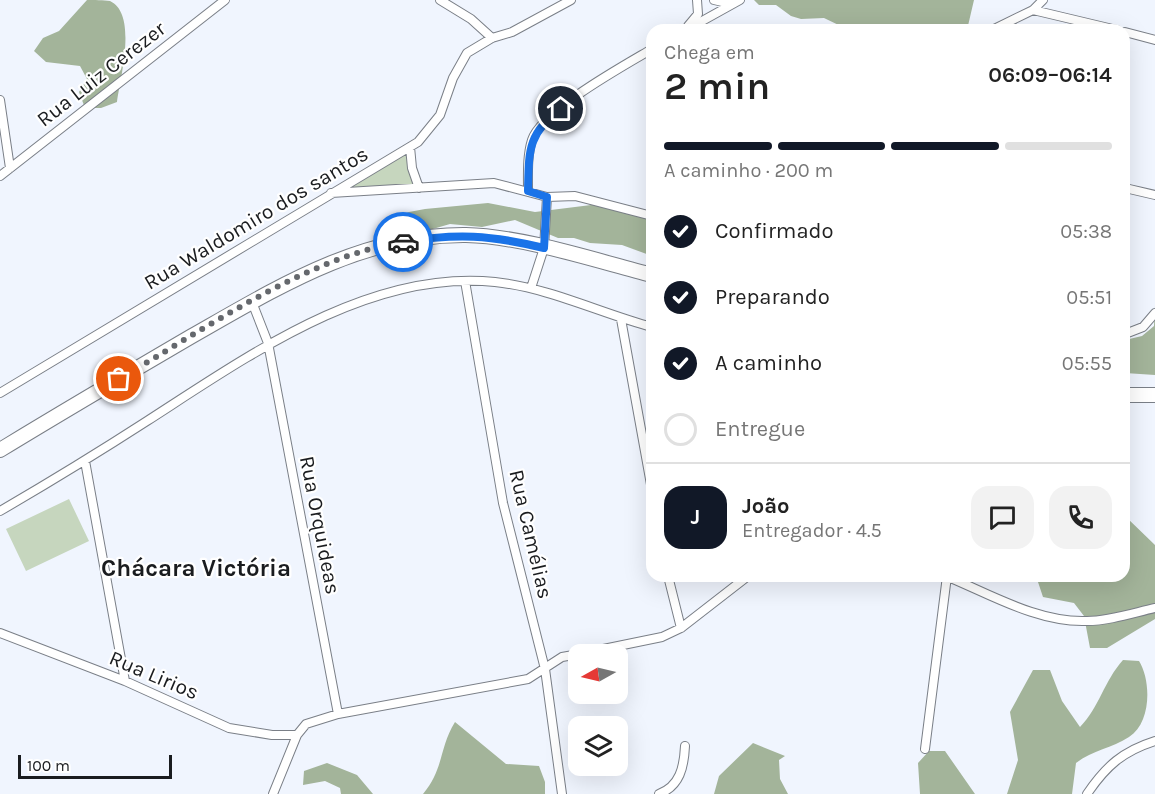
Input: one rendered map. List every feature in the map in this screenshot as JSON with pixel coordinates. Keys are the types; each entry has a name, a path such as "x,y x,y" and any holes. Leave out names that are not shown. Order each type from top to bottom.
{"main road":[{"path":"0,450 252,302 326,264 360,251 397,242 466,235 498,237 646,274"},
{"path":"1130,395 1155,396"}],"street":[{"name":"Rua Luiz Cerezer","path":"0,176 225,0"},
{"path":"440,0 492,38"},
{"name":"Rua Waldomiro dos santos","path":"0,393 329,193 418,142 440,115 453,78 467,53 492,38 512,32 572,0"},
{"path":"690,24 698,14 697,0"},
{"path":"714,0 731,4"},
{"path":"696,24 740,0"},
{"path":"1004,24 1033,10 1043,0"},
{"path":"1033,10 1092,24"},
{"path":"1130,33 1155,40"},
{"path":"528,191 532,138 544,121 612,72 646,52"},
{"path":"0,100 10,168"},
{"path":"410,147 412,168 419,188"},
{"path":"329,193 494,183 547,197 575,196 646,214"},
{"path":"1130,189 1155,195"},
{"path":"531,288 544,248 547,197"},
{"path":"0,511 85,461 268,343 351,306 396,291 465,281 531,288 646,325"},
{"name":"Rua Camélias","path":"465,281 503,503 544,669 562,794"},
{"name":"Rua Orquideas","path":"252,302 268,343 338,714"},
{"path":"1130,332 1143,327 1155,313"},
{"path":"621,319 646,457"},
{"path":"85,461 125,681"},
{"path":"670,582 681,628"},
{"path":"628,644 662,637 681,628 740,582"},
{"path":"925,750 946,582"},
{"path":"961,582 1019,607 1055,618 1087,621 1155,608"},
{"name":"Rua Lirios","path":"0,633 125,681 229,728 272,735 297,735"},
{"path":"273,794 297,735 306,724 338,714 528,679 562,657 568,656"},
{"path":"1088,794 1101,773 1116,758 1134,747 1155,741"},
{"path":"659,794 677,781 684,764 685,746"}],"green space":[{"path":"87,0 110,1 118,8 125,32 117,102 101,108 85,108 79,92 87,79 80,66 46,62 34,51 43,38 59,31"},
{"path":"754,0 974,0 968,24 836,24 824,18 801,19 791,16 776,5 759,5"},
{"path":"408,152 415,185 342,189"},
{"path":"488,203 535,212 599,204 646,217 646,254 622,245 558,238 515,220 482,227 450,224 405,237 390,232 384,223 409,212"},
{"path":"1155,306 1155,375 1130,373 1130,339 1142,336 1154,326"},
{"path":"69,499 89,541 26,571 6,529"},
{"path":"1130,521 1155,545 1155,619 1107,648 1090,648 1084,616 1074,603 1043,597 1038,582 1130,582"},
{"path":"1123,660 1139,661 1146,679 1147,701 1137,730 1123,741 1076,763 1072,794 1007,794 1018,760 1010,712 1033,670 1050,670 1062,701 1080,727 1087,720 1116,668"},
{"path":"455,722 506,764 539,766 545,782 545,794 423,794 435,776 446,741"},
{"path":"753,743 785,756 779,760 780,779 788,794 714,794 719,776"},
{"path":"929,751 945,751 975,794 920,794 918,763"},
{"path":"327,763 357,775 373,794 341,794 340,788 325,781 303,785 304,771"}],"way so far":[{"path":"119,379 291,280 360,251 403,242"}],"district":[{"name":"Chácara Victória","path":"196,568"}],"route":[{"path":"403,242 439,236 466,235 498,237 544,248 547,197 528,191 529,160 532,138 544,121 561,109"}]}
